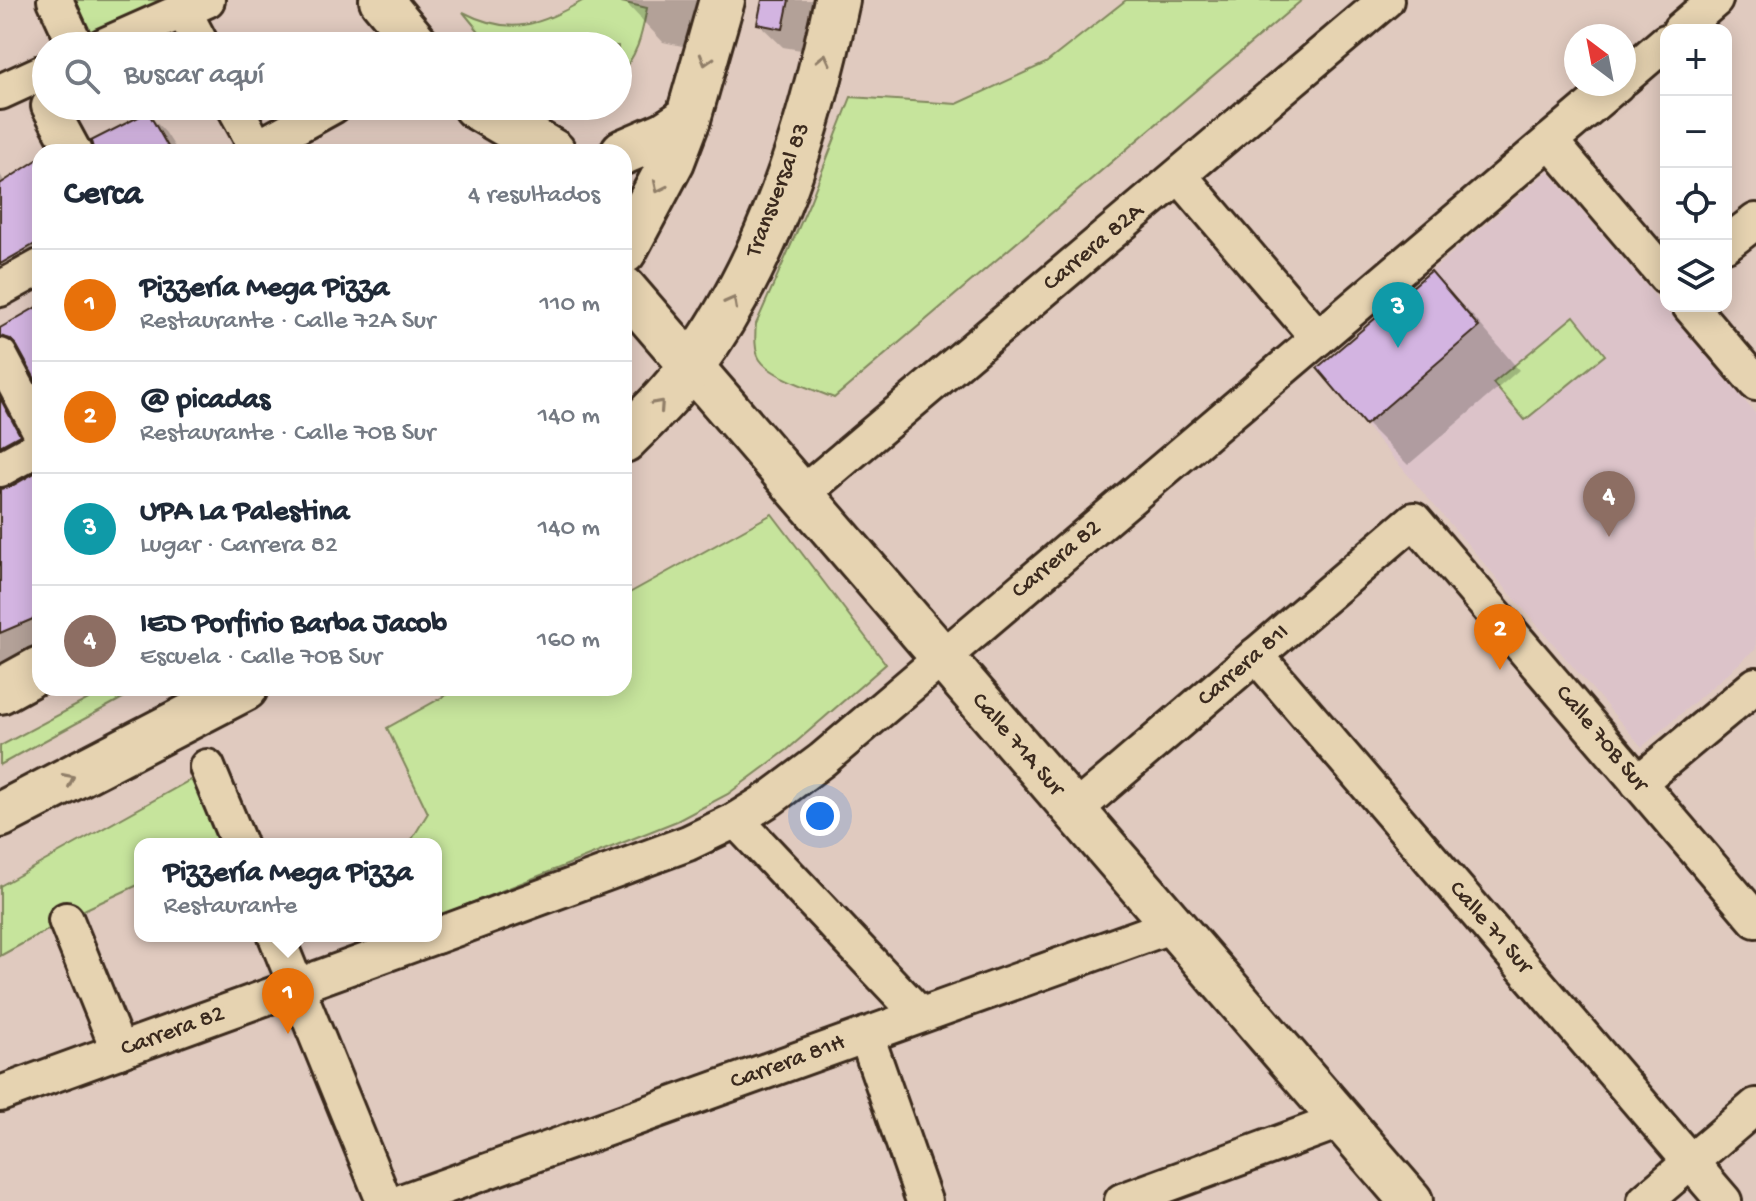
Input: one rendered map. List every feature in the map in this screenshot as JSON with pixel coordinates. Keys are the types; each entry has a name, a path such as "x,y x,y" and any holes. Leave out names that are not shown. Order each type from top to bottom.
{"main road":[{"path":"632,236 666,173 688,119 722,0"},
{"name":"Transversal 83","path":"632,432 691,368 724,317 764,241 824,62 837,0"},
{"path":"632,148 665,134 688,119"},
{"path":"497,120 539,144"},
{"path":"0,691 32,673"},
{"path":"0,815 230,696"}],"street":[{"path":"55,0 70,32"},
{"path":"381,0 407,32"},
{"name":"Carrera 82A","path":"801,495 1386,0"},
{"path":"1687,24 1715,0"},
{"path":"134,32 195,5 200,32"},
{"path":"1636,68 1660,47"},
{"path":"0,92 32,90"},
{"name":"Carrera 82","path":"442,934 688,843 736,820 771,798 822,760 1603,96"},
{"path":"58,120 70,144"},
{"path":"240,120 250,144"},
{"path":"264,144 308,120"},
{"path":"484,120 503,144"},
{"path":"1550,141 1660,270"},
{"path":"1180,176 1318,338"},
{"path":"1731,240 1756,221"},
{"path":"0,289 32,271"},
{"name":"Calle 71A Sur","path":"632,298 1411,1201"},
{"path":"1695,312 1756,383"},
{"path":"0,356 32,416"},
{"path":"0,469 32,451"},
{"name":"Carrera 81I","path":"1074,811 1414,520"},
{"name":"Calle 70B Sur","path":"1414,520 1756,920"},
{"name":"Calle 71 Sur","path":"1256,655 1724,1201"},
{"path":"1638,783 1756,685"},
{"path":"207,767 237,838"},
{"path":"736,820 920,1015"},
{"path":"66,920 119,1051"},
{"name":"Carrera 81H","path":"404,1201 1173,925"},
{"path":"278,942 384,1201"},
{"name":"Carrera 82","path":"0,1094 420,942"},
{"path":"866,1035 924,1201"},
{"path":"1645,1201 1756,1106"},
{"path":"1122,1201 1342,1120"}],"shaded area":[{"path":"1548,171 1660,302 1660,312 1669,312 1756,414 1756,649 1642,747 1365,425 1478,327 1431,271"}],"green space":[{"path":"68,0 184,0 115,32 83,32"},
{"path":"584,0 621,0 647,8 632,57 632,32 479,32 463,12 480,20 511,26 553,16"},
{"path":"1126,0 1302,0 834,398 792,381 762,363 756,348 756,324 810,202 851,97 957,104 1046,63"},
{"path":"1574,316 1605,355 1525,420 1493,383"},
{"path":"772,514 886,664 787,750 728,794 677,821 442,915 442,838 413,838 428,813 387,728 445,696 632,696 632,592"},
{"path":"94,696 126,696 0,765 0,746"},
{"path":"201,774 228,838 134,838 134,887 0,956 0,886"}],"building":[{"path":"762,0 789,0 783,29 757,24"},
{"path":"132,120 153,120 166,144 92,144 91,141"},
{"path":"32,163 32,246 0,264 0,184"},
{"path":"1431,271 1479,327 1365,425 1317,368"},
{"path":"32,310 32,373 17,346 10,339 0,336 0,328"},
{"path":"0,398 20,435 0,446"},
{"path":"32,475 32,619 0,633 0,489"}],"place":[{"name":"UPA La Palestina","path":"1398,348"},
{"name":"IED Porfirio Barba Jacob","path":"1609,537"},
{"name":"@ picadas","path":"1500,670"},
{"name":"Pizzería Mega Pizza","path":"288,1034"}]}
